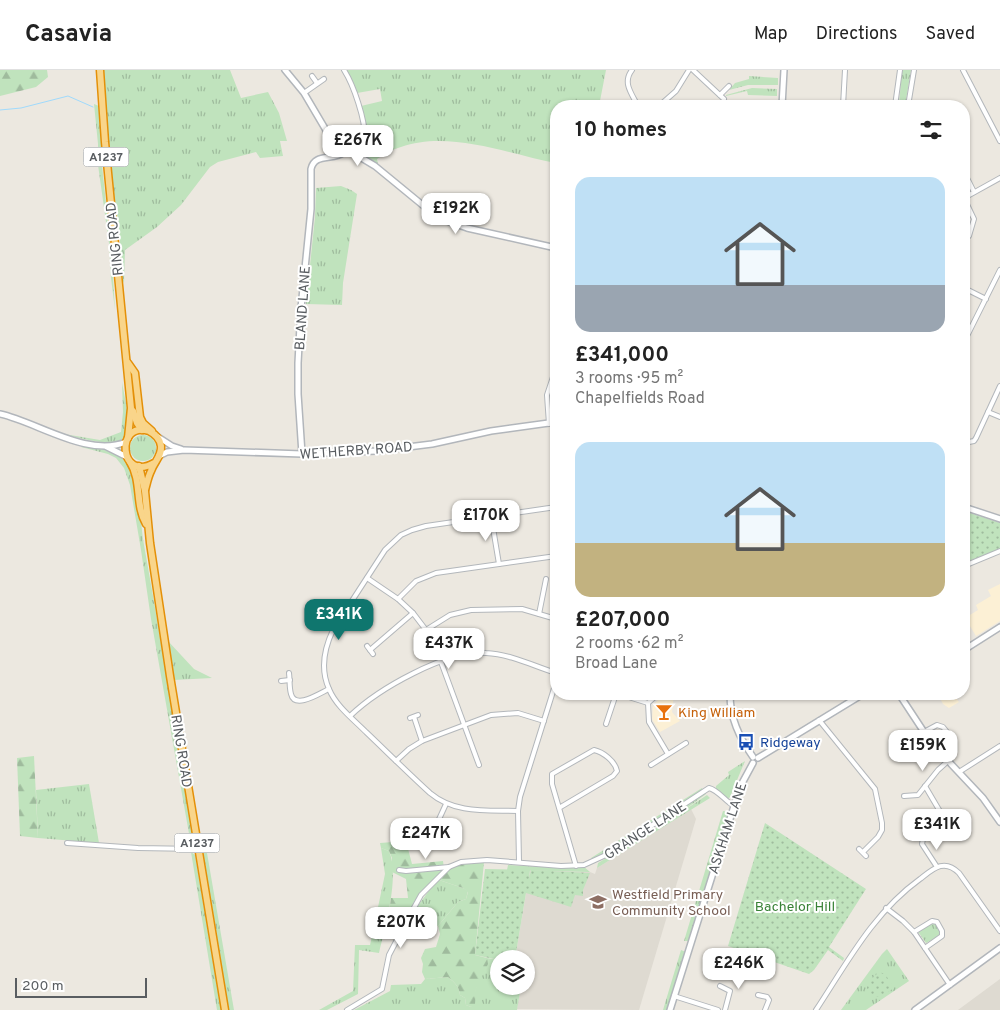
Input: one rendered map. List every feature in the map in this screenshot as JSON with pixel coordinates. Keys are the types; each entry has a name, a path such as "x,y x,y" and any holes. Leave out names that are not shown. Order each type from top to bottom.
{"highway":[{"name":"RING ROAD","path":"100,70 111,207 128,362 131,408 127,440"},
{"path":"126,456 132,463 144,467 154,463 159,456 160,445 158,437 147,427 140,416 135,373 128,362"},
{"name":"RING ROAD","path":"131,408 142,430"},
{"path":"148,527 141,515 135,473 124,450 127,440 134,432 147,431 158,437"},
{"name":"RING ROAD","path":"145,491 154,463"},
{"name":"RING ROAD","path":"139,466 145,491 148,527 224,1010"}],"street":[{"path":"285,70 304,93 326,132 334,141 380,170 431,212 451,223 482,232 550,247"},
{"path":"344,70 357,102 365,135 365,144 360,156"},
{"path":"632,70 628,78 628,85 635,100"},
{"path":"667,100 691,70 724,99"},
{"path":"782,100 784,70"},
{"path":"843,100 845,70"},
{"path":"896,100 900,70"},
{"path":"909,100 914,70"},
{"path":"962,70 1000,141"},
{"path":"312,76 317,83"},
{"path":"304,93 324,79"},
{"path":"720,95 729,86"},
{"name":"BLAND LANE","path":"302,454 298,363 311,209 311,169 313,163 320,158 339,156 347,149"},
{"path":"970,194 1000,178"},
{"path":"970,184 974,192"},
{"path":"970,211 974,219 970,233"},
{"path":"970,330 1000,270"},
{"path":"970,291 986,299"},
{"path":"549,424 547,395 550,386"},
{"path":"970,441 974,441 1000,386"},
{"path":"988,412 1000,417"},
{"path":"0,414 28,422 86,444 117,445 127,440"},
{"name":"WETHERBY ROAD","path":"159,456 166,452 184,450 302,454 398,449 432,444 491,430 549,424"},
{"name":"WETHERBY ROAD","path":"158,437 172,446 184,450"},
{"path":"104,446 126,456"},
{"path":"518,811 465,809 446,804 430,793 338,704 329,689 324,670 324,655 328,642 385,550 406,532 426,526 550,508"},
{"path":"970,509 1000,519"},
{"path":"491,516 499,564"},
{"path":"970,564 1000,551"},
{"path":"398,598 410,586 428,576 550,557"},
{"path":"367,578 398,598 426,630 441,662 479,765"},
{"path":"539,614 546,579"},
{"path":"426,630 450,615 465,610 515,608 550,617"},
{"path":"370,650 412,613"},
{"path":"970,646 1000,627"},
{"path":"350,716 363,704 406,678 441,662 468,654 493,654 550,671"},
{"path":"289,673 290,694 297,701 302,701 329,689"},
{"path":"281,681 290,680"},
{"path":"519,862 518,811 521,790 550,700"},
{"path":"606,724 616,700"},
{"path":"638,700 648,703"},
{"path":"648,703 651,700"},
{"path":"731,700 734,723 740,737 755,759"},
{"name":"ASKHAM LANE","path":"670,1010 742,781 755,759 854,700"},
{"path":"904,700 924,732 982,798 1000,822"},
{"path":"648,703 649,722 668,754"},
{"path":"396,761 422,740 491,715 523,714 544,721"},
{"path":"414,717 422,740"},
{"path":"819,720 875,789 882,830 878,837 862,852"},
{"path":"924,732 937,725 947,732"},
{"path":"651,764 686,743"},
{"path":"959,772 1000,746"},
{"path":"559,808 613,776 616,771 614,764 600,752 594,750 552,774 551,780 559,808 576,866"},
{"path":"904,796 918,794 948,761"},
{"path":"925,786 948,825"},
{"name":"GRANGE LANE","path":"399,870 412,871 449,867 461,862 487,860 514,864 519,862 554,866 576,866 590,863 608,854 709,788 714,789 726,802 734,806"},
{"path":"433,845 425,842 446,804"},
{"path":"928,834 922,839 922,844 937,867"},
{"path":"67,843 138,848 198,849"},
{"path":"347,1010 382,990 389,955 410,915 421,895 449,867"},
{"path":"816,1010 864,936 886,908 937,867 951,867 959,873 1000,931"},
{"path":"886,908 914,932 950,985"},
{"path":"914,932 932,921 937,922 942,931 942,936 925,948"},
{"path":"916,1010 1000,948"},
{"path":"720,986 730,991 725,1010"},
{"path":"758,995 767,997 766,1010"},
{"path":"674,996 718,1010"}],"shaded area":[{"path":"1000,584 1000,621 976,636 970,626 970,615 978,610 976,605 991,596 988,590"},
{"path":"658,700 673,700 672,712 680,721 660,732 652,719 653,707"},
{"path":"941,700 958,700 959,702 949,708"},
{"name":"Westfield Primary Community School","path":"691,809 696,819 639,1010 517,1009 519,995 535,995 535,950 517,950 530,870 590,872 595,874 597,868"},
{"path":"1000,979 1000,1010 958,1010"}],"green space":[{"path":"0,70 47,70 48,77 36,87 0,96"},
{"path":"104,70 230,70 241,98 268,92 279,113 287,141 280,141 283,156 260,158 256,152 218,162 210,167 181,205 157,227 125,250 124,283 120,274 120,238 112,190"},
{"path":"347,70 606,70 600,100 550,100 550,162 479,145 439,141 420,142 395,149 377,159 378,164 363,154 368,137 361,106 382,101 380,89 357,93"},
{"path":"902,70 911,70 906,100 899,100"},
{"path":"749,76 778,78 778,85 748,85 729,90 735,83 749,79"},
{"path":"752,88 777,89 777,96 748,95 747,91 726,96 726,95"},
{"path":"94,104 99,106 102,143 101,156 112,260 115,310 109,243 98,165"},
{"path":"341,186 357,194 343,283 342,305 306,304 316,188"},
{"path":"122,382 128,418 125,436 114,442 105,442 64,434 100,440 121,432 123,412"},
{"path":"143,435 152,439 156,448 152,457 143,461 134,457 130,448 134,439"},
{"path":"81,447 109,451 121,457 130,466 136,483 144,545 194,845 191,845 151,619 130,485 124,468 116,458"},
{"path":"970,513 1000,523 1000,549 970,561"},
{"path":"168,641 194,669 212,678 174,680"},
{"path":"34,756 38,838 20,836 17,758"},
{"path":"745,761 727,800 716,789 716,786 729,775 728,772"},
{"path":"89,784 99,843 38,838 36,790"},
{"path":"702,788 703,790 635,835 593,860 591,858"},
{"path":"705,792 706,794 683,811 707,795 710,798 597,868 598,863 682,812 681,809"},
{"path":"723,811 728,812 690,938 688,941 684,941"},
{"name":"Bachelor Hill","path":"765,823 866,889 829,947 844,958 843,961 828,950 809,974 728,946"},
{"path":"406,841 412,864 443,861 444,869 416,900 410,910 389,912 391,898 408,898 406,879 392,872 392,858 389,851 381,848 380,843"},
{"path":"381,848 389,851 393,874 388,916 379,953 359,950 358,994 327,1010 319,1010 353,991 355,945 370,945 385,874"},
{"path":"191,852 195,855 221,1010 217,1010"},
{"path":"203,852 207,853 234,1010 229,1010"},
{"path":"484,862 475,955 487,958 488,964 476,989 475,1004 471,1007 466,1005 465,998 460,995 459,989 448,977 425,979 422,972 423,964 421,958 425,949 436,947 440,934 438,926 458,902 466,899 468,892 463,888 439,880 450,868 467,863"},
{"path":"508,865 564,868 583,866 590,872 507,870"},
{"path":"485,869 530,870 529,879 531,870 590,873 583,890 583,896 575,895 571,907 526,893 516,950 490,950 490,958 475,955"},
{"path":"439,880 468,891 466,899 458,902 438,926 420,920 414,911"},
{"path":"933,922 942,932 941,935 926,943 919,930"},
{"path":"887,949 909,981 866,1010 841,1010 882,954"},
{"path":"681,950 686,952 668,1010 663,1010"},
{"path":"487,958 490,958 490,995 520,995 517,1010 354,1010 390,991 391,985 421,984 425,979 448,977 459,989 460,995 465,998 466,1005 471,1007 477,984"},
{"path":"879,972 885,974 894,988 882,996 873,997 867,990 867,983"}],"waterway":[{"path":"0,110 21,108 68,96 93,107"}],"place":[{"name":"King William","path":"664,712"},
{"name":"Ridgeway","path":"746,742"},
{"name":"Westfield Primary Community School","path":"598,902"}]}
